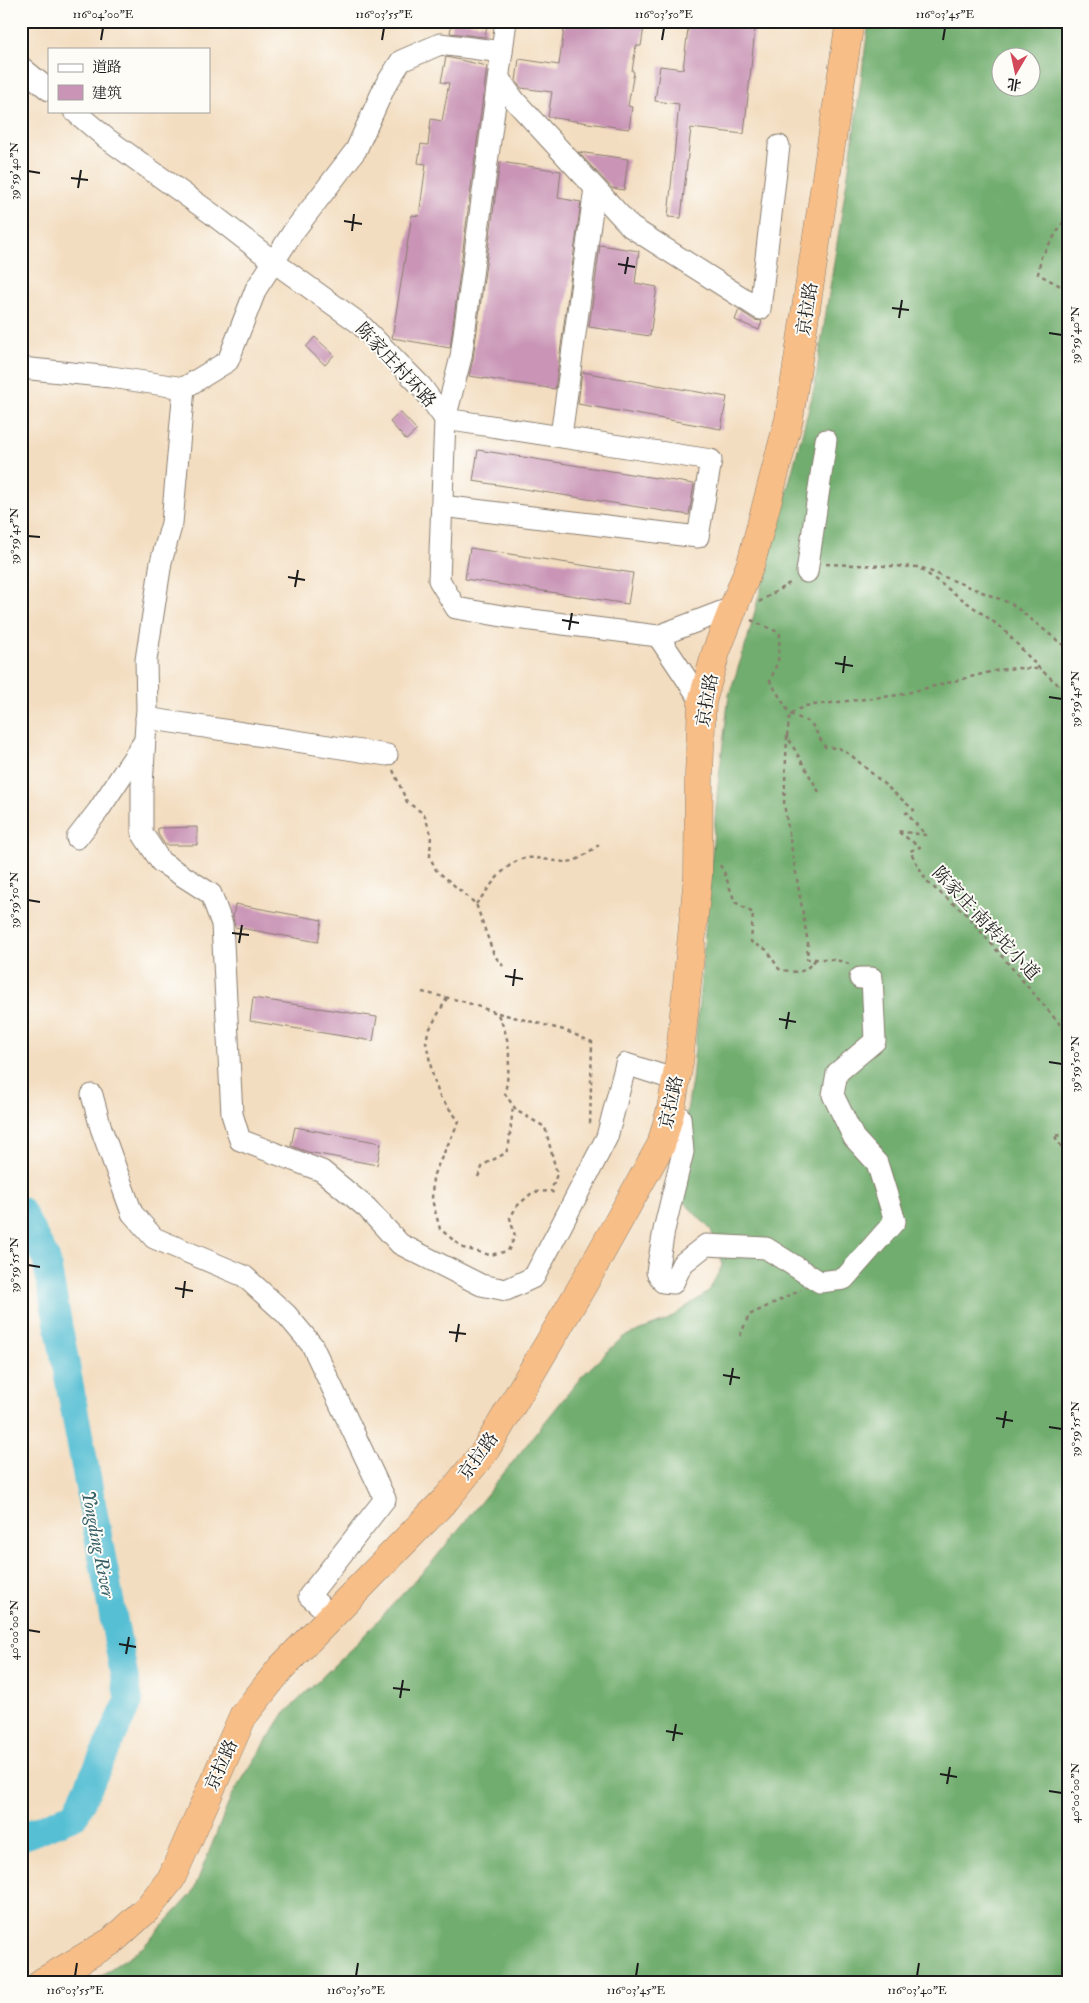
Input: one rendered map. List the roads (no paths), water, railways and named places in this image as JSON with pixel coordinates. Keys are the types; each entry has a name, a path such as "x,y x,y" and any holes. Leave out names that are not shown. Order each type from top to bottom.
{"highway":[{"name":"京拉路","path":"42,1982 112,1941 154,1901 170,1879 243,1716 281,1668 448,1498 485,1451 583,1285 661,1145 671,1109 676,1080 698,876 702,702 716,652 751,563 789,420 850,21"}],"street":[{"path":"442,506 698,537 711,460 445,419 461,356 500,80 506,21"},
{"path":"21,368 111,377 184,388 228,361 256,289 293,232 356,150 385,86 400,61 440,44 502,52"},
{"path":"21,67 48,89"},
{"path":"500,80 515,101 631,227 760,309 779,146"},
{"name":"陈家庄村环路","path":"75,112 106,138 359,323 421,386 445,419 439,580 456,608 508,617 658,636"},
{"path":"561,436 595,188"},
{"path":"184,388 172,523 161,562 146,660 142,833 161,862 211,894 222,924 232,1114 240,1140 322,1171 367,1208 400,1244 481,1286 506,1290 534,1277 607,1137 626,1064 676,1080"},
{"path":"807,572 826,440"},
{"path":"702,702 658,636 731,614"},
{"path":"146,718 387,755"},
{"path":"77,838 145,740"},
{"path":"671,1109 680,1117 682,1152 664,1230 657,1272 662,1282 673,1283 682,1264 706,1245 766,1248 820,1282 844,1279 895,1221 878,1164 854,1138 832,1095 837,1072 875,1042 872,978 860,978"},
{"path":"92,1095 100,1128 132,1213 154,1238 244,1276 286,1314 312,1345 385,1499 309,1596 332,1616"}],"waterway":[{"name":"Yongding River","path":"21,1211 46,1259 129,1701 75,1815 21,1837"}]}
